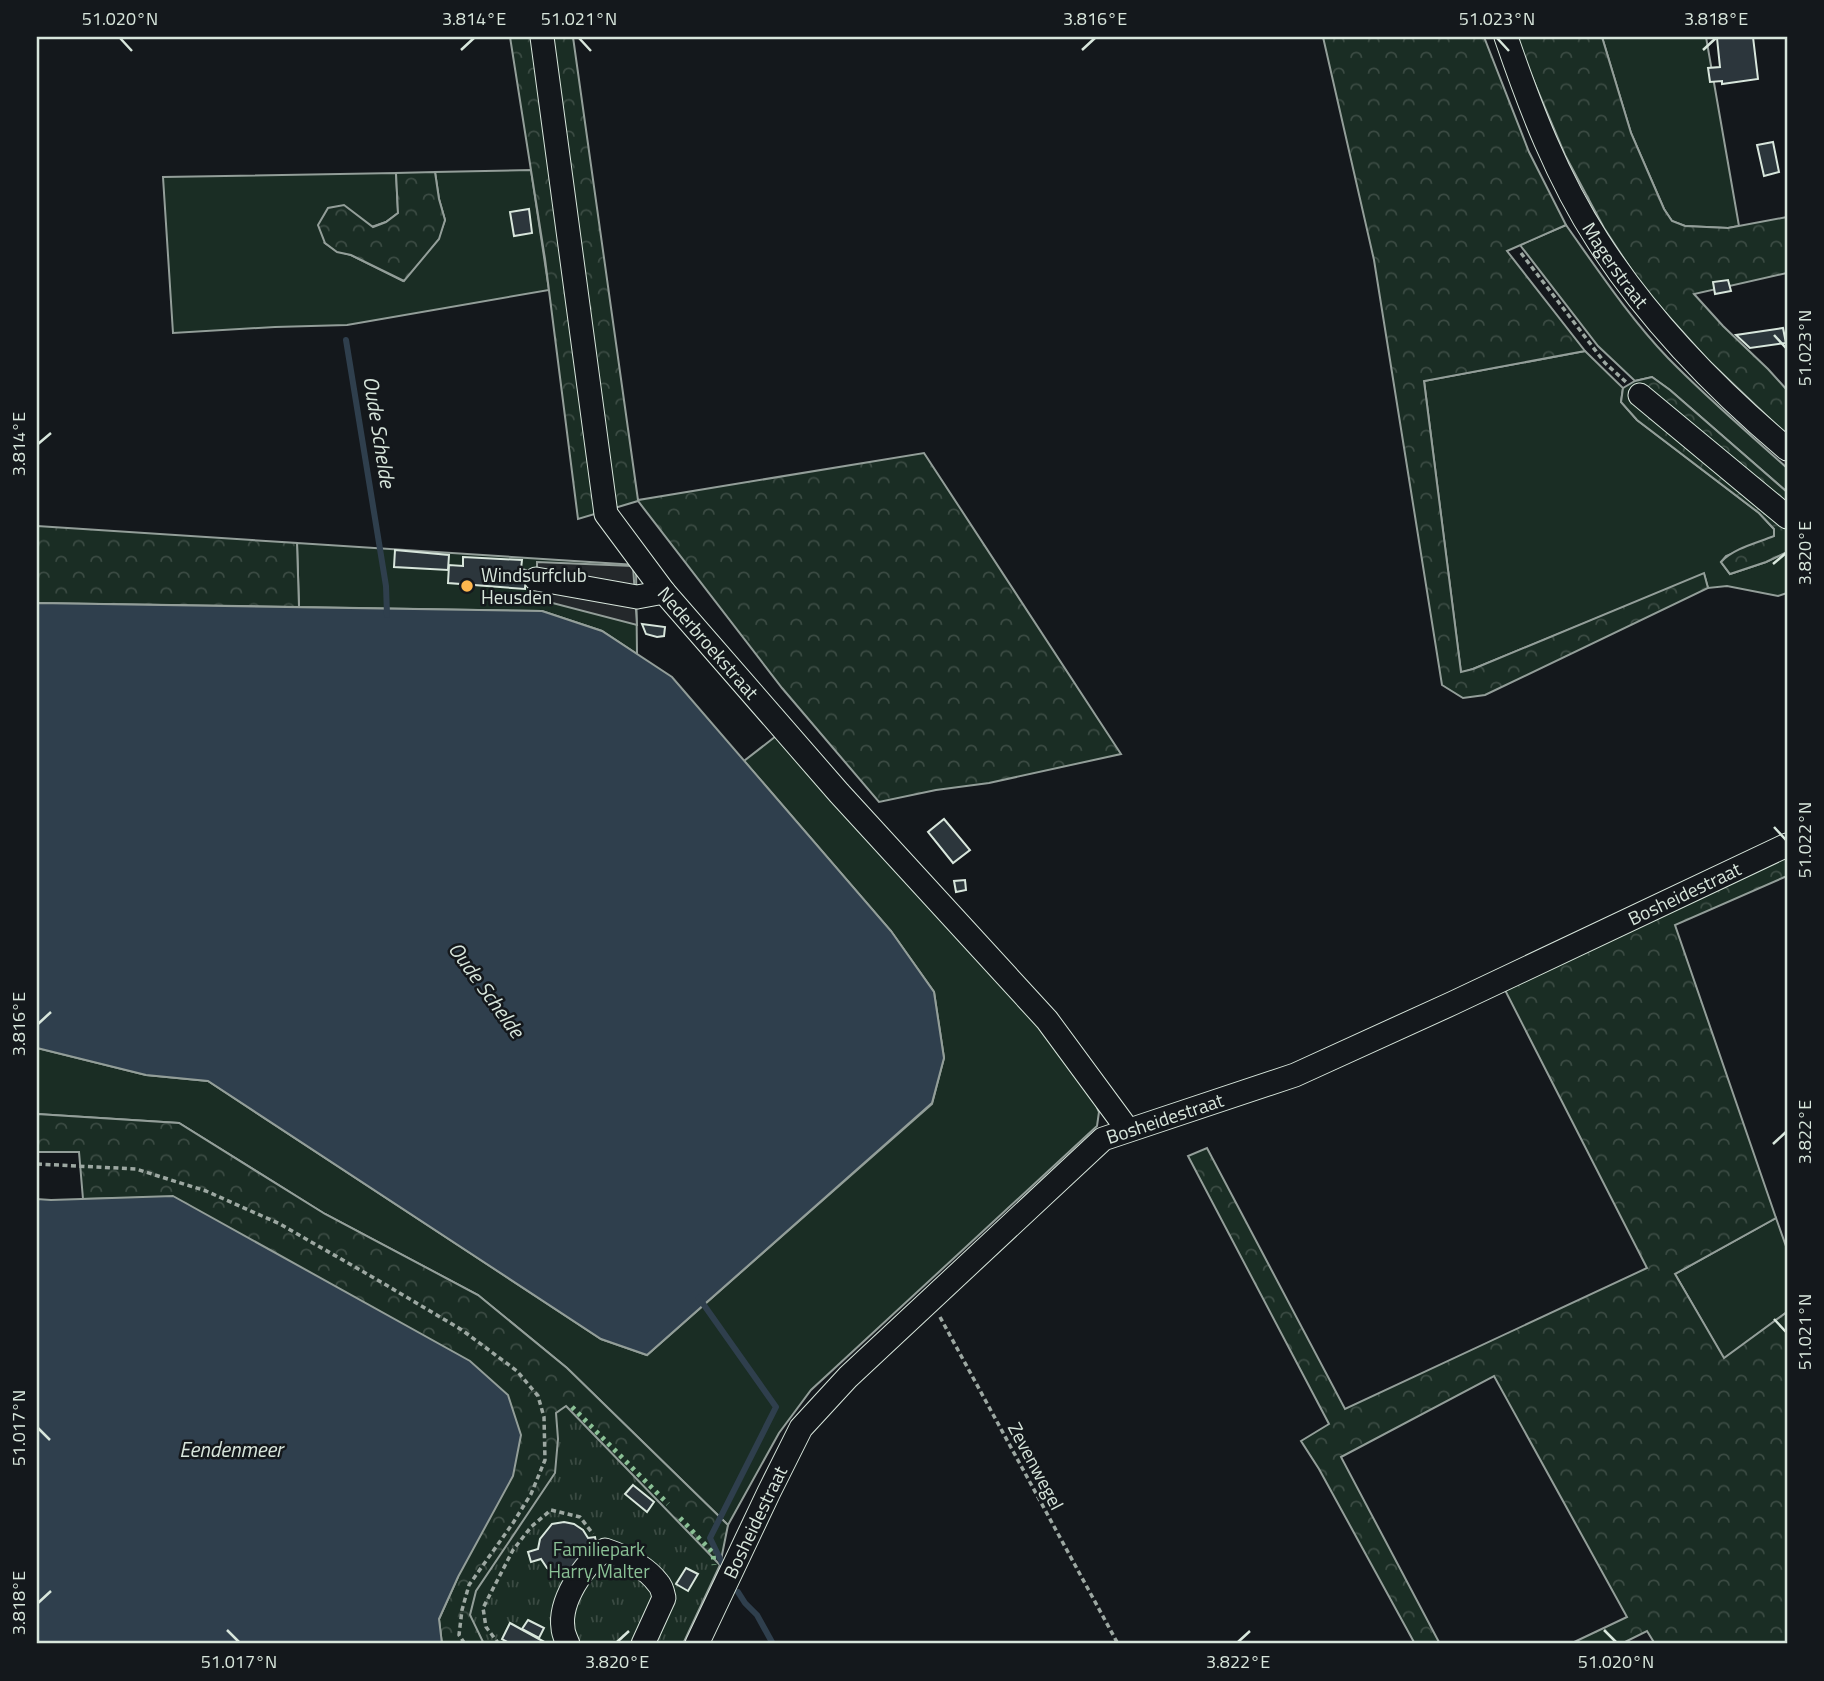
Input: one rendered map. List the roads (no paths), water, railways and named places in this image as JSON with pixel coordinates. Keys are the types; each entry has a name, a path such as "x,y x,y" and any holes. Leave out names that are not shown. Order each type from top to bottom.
{"street":[{"name":"Nederbroekstraat","path":"542,37 606,514 664,592 839,793 1047,1020 1128,1130"},
{"name":"Magerstraat","path":"1506,37 1539,129 1597,240 1660,324 1717,385 1787,449"},
{"path":"1640,395 1787,517"},
{"path":"536,579 637,597 664,592"},
{"name":"Bosheidestraat","path":"697,1644 802,1428 848,1377 1103,1139 1295,1074 1453,1003 1787,845"},
{"path":"568,1644 562,1629 563,1607 587,1566 605,1550 635,1564 660,1585 664,1598 643,1644"}],"water":[{"path":"37,603 542,611 602,631 672,677 891,931 934,992 944,1058 932,1103 647,1355 601,1339 208,1081 146,1075 37,1048"},
{"name":"Eendenmeer","path":"173,1196 470,1361 508,1395 521,1435 513,1476 458,1577 439,1619 442,1644 37,1644 37,1199"}],"waterway":[{"name":"Oude Schelde","path":"346,340 386,586 387,615"},
{"name":"Oude Schelde","path":"699,1298 776,1407 710,1538 722,1563"},
{"name":"Oude Schelde","path":"738,1592 757,1615 773,1644"}],"place":[{"name":"Windsurfclub Heusden","path":"467,586"}],"park label":[{"name":"Familiepark Harry Malter","path":"599,1560"}]}
